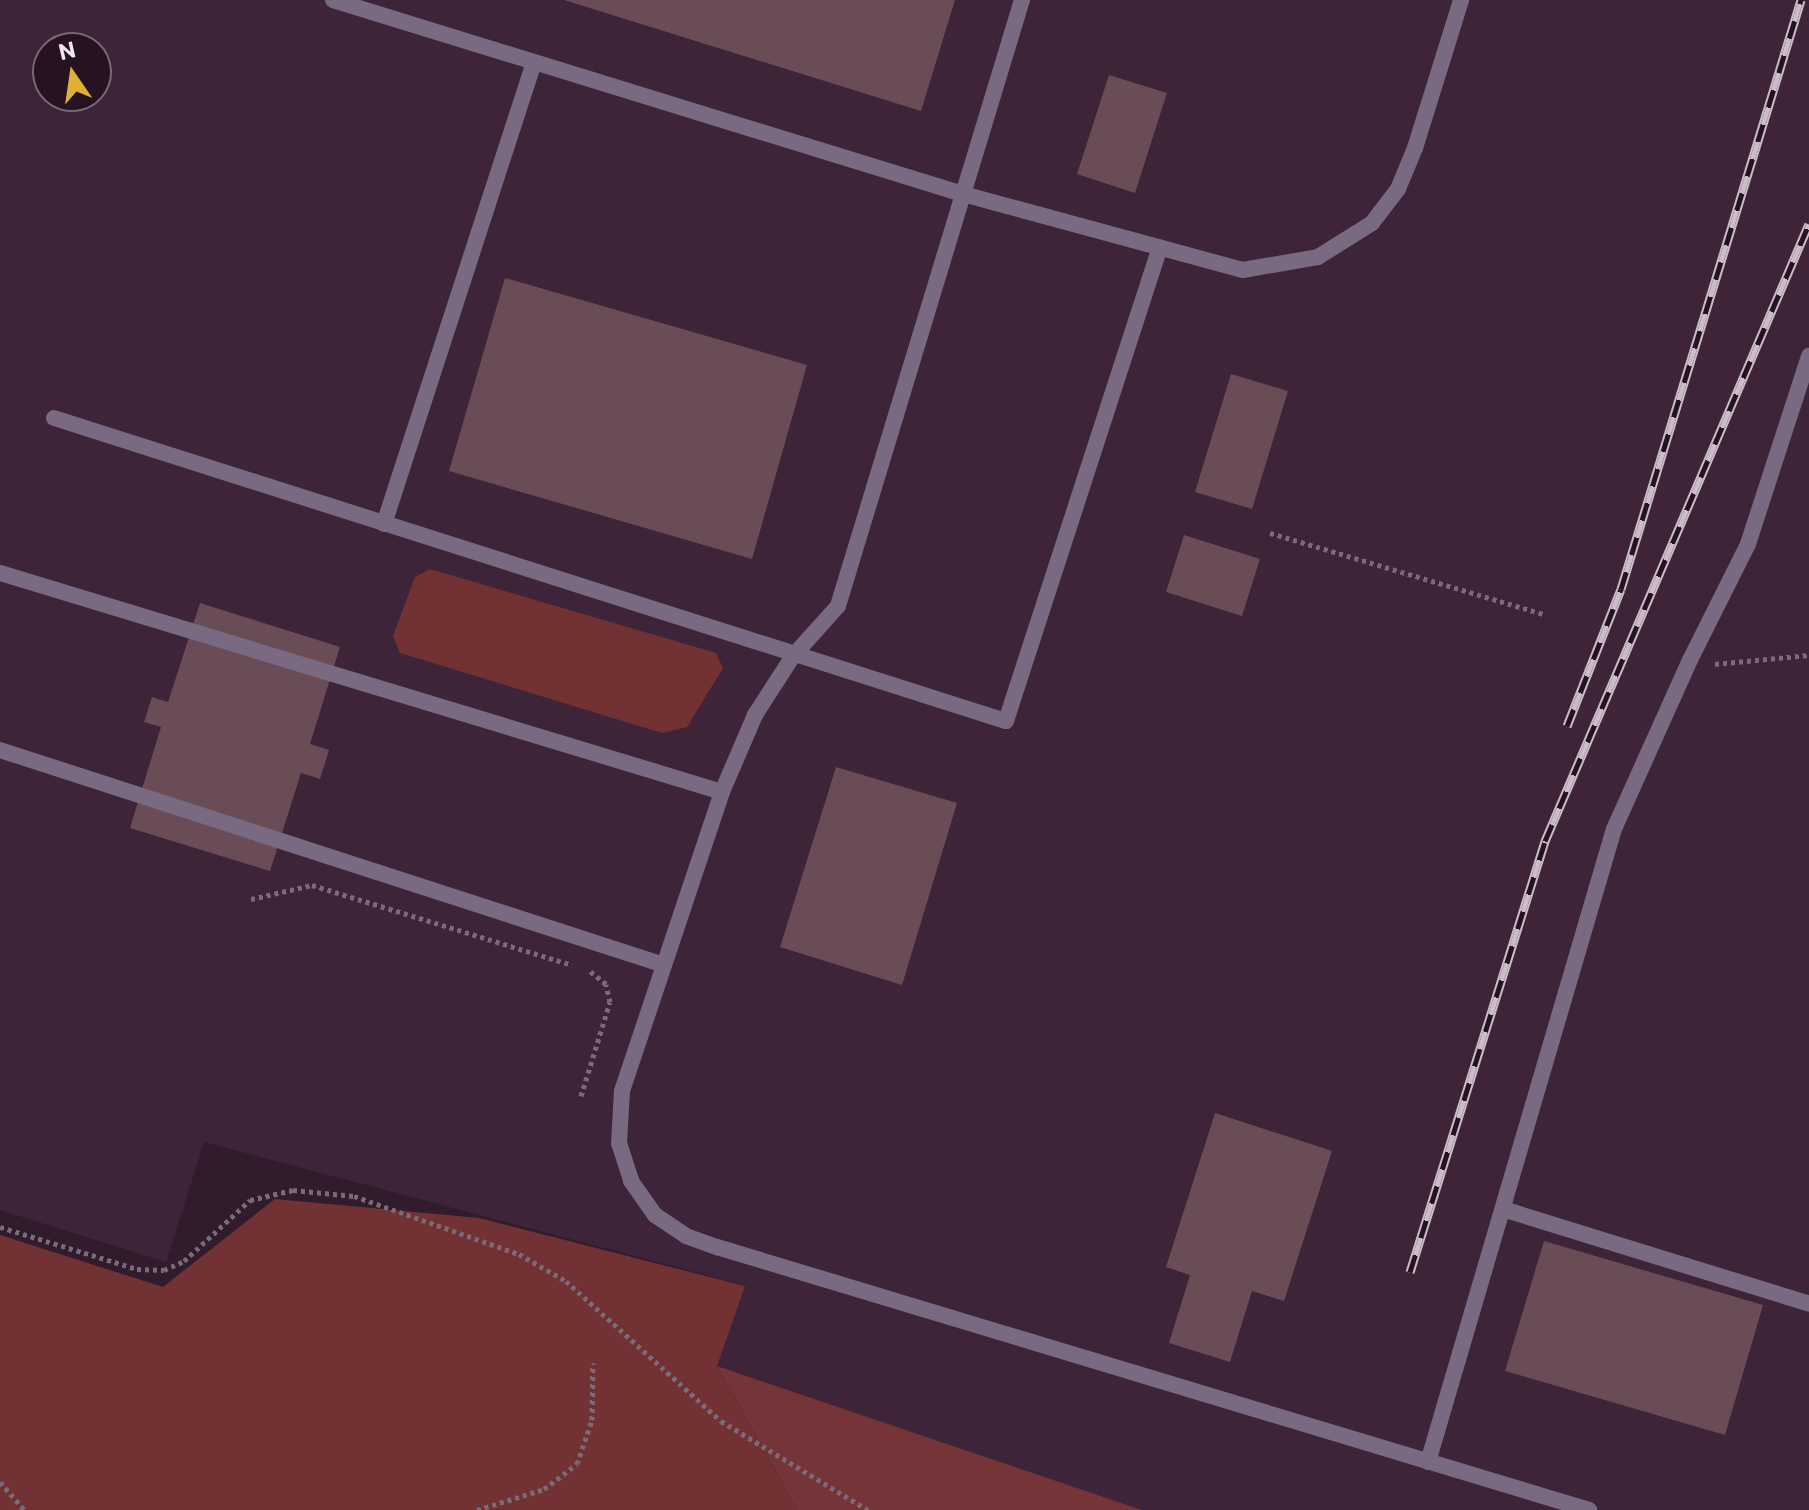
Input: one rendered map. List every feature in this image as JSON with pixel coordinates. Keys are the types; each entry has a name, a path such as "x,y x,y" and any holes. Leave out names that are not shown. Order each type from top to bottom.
{"lane":[{"path":"333,0 963,194 1243,270 1318,257 1372,223 1398,189 1415,148 1461,0"},
{"path":"1022,0 838,606 793,656 755,715 722,792 622,1091 619,1143 631,1181 655,1215 686,1236 1589,1510"},
{"path":"384,524 534,63"},
{"path":"54,418 793,656 1006,721 1160,247"},
{"path":"1428,1462 1614,829 1690,660 1748,544 1809,356"},
{"path":"0,573 722,792"},
{"path":"0,750 664,965"},
{"path":"1503,1209 1809,1304"}],"path":[{"path":"1270,533 1546,615"},
{"path":"1706,665 1809,655"},
{"path":"251,899 312,885 592,971 606,984 610,1002 581,1096"},
{"path":"0,1227 137,1269 164,1270 184,1261 250,1200 293,1190 354,1196 519,1254 566,1281 721,1421 868,1510"},
{"path":"477,1510 544,1489 577,1464 592,1420 593,1363"},
{"path":"0,1482 24,1510"}],"shaded area":[{"path":"0,0 1809,0 1809,1510 1142,1510 717,1366 744,1285 204,1142 166,1262 0,1210"},
{"path":"430,569 716,653 723,668 687,727 662,733 400,653 393,636 415,577"},
{"path":"275,1199 479,1218 745,1286 717,1366 797,1510 0,1510 0,1235 163,1287"},
{"path":"717,1366 1142,1510 797,1510"}],"building":[{"path":"564,0 955,0 921,111"},
{"path":"1109,75 1167,93 1135,193 1077,174"},
{"path":"505,278 807,365 752,559 449,471"},
{"path":"1231,374 1288,391 1252,509 1195,492"},
{"path":"1184,535 1260,559 1242,616 1166,592"},
{"path":"200,603 340,647 310,744 329,750 320,779 301,773 270,871 130,828 161,727 144,722 152,697 168,702"},
{"path":"836,767 957,803 902,985 780,947"},
{"path":"1215,1113 1332,1151 1284,1301 1252,1291 1230,1362 1169,1343 1190,1275 1166,1267"},
{"path":"1544,1241 1763,1305 1725,1435 1505,1371"}],"railway":[{"path":"1567,726 1621,589 1801,0"},
{"path":"1410,1272 1545,841 1809,224"}]}
